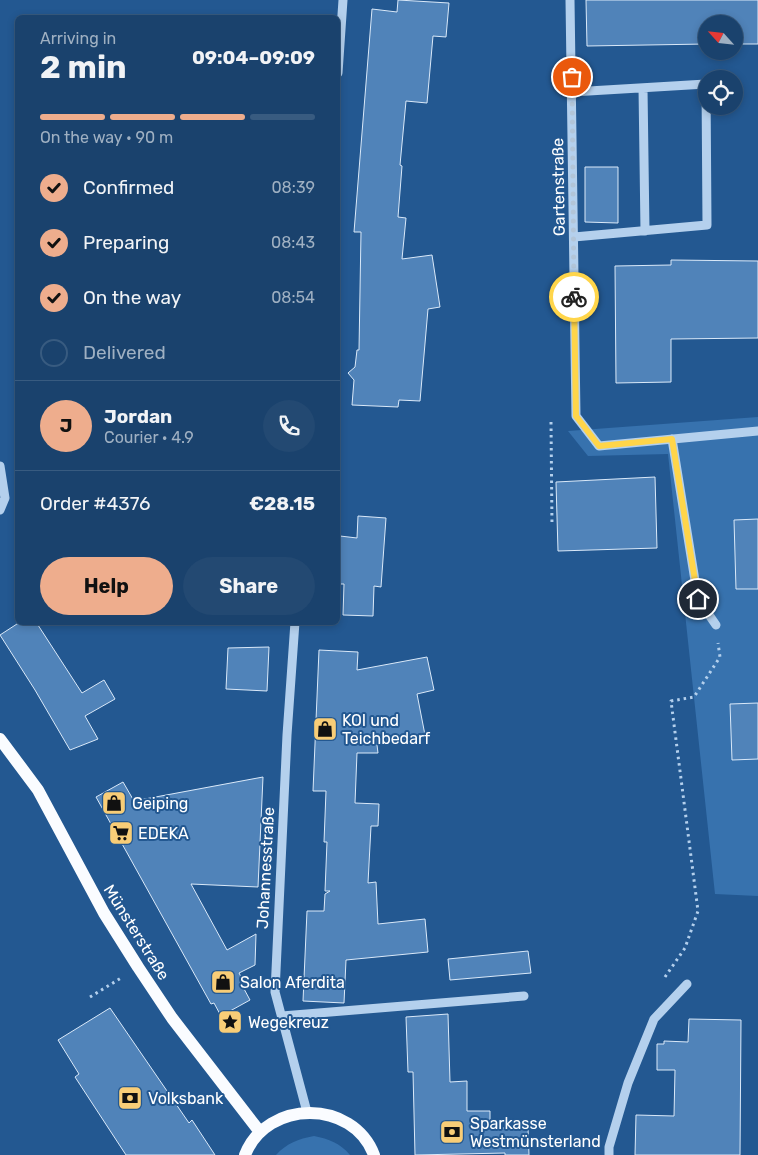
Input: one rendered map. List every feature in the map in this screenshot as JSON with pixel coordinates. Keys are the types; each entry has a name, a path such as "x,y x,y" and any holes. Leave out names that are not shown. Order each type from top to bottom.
{"main road":[{"name":"Münsterstraße","path":"0,739 38,790 104,913 138,967 172,1018 260,1132"},
{"path":"245,1155 260,1132 282,1118 307,1112 332,1115 354,1127 371,1146 374,1155"}],"street":[{"path":"340,44 343,0"},
{"name":"Gartenstraße","path":"570,0 576,416 599,446 758,431"},
{"path":"572,92 706,84 707,225 574,236"},
{"path":"643,88 645,230"},
{"path":"672,439 698,599 716,625"},
{"path":"0,466 5,498 0,510"},
{"name":"Johannesstraße","path":"295,625 286,735 275,992 307,1112"},
{"path":"609,1155 609,1147 628,1083 654,1019 686,984"},
{"path":"282,1016 524,996"}],"path":[{"path":"550,422 552,526"},
{"path":"696,880 671,701 694,697 720,657 716,625"},
{"path":"90,997 138,967"}],"shaded area":[{"path":"758,417 758,896 715,894 668,454 588,456 568,431"},
{"path":"314,1136 334,1142 350,1155 276,1155 293,1142"}],"building":[{"path":"398,0 449,3 446,37 433,36 427,103 406,101 400,165 402,166 398,217 406,218 402,259 432,255 440,307 428,309 420,401 399,400 398,407 352,405 354,380 348,373 355,367 357,350 359,350 361,232 354,232 372,9 397,12"},
{"path":"586,0 758,0 758,44 743,44 743,15 698,15 698,44 587,46"},
{"path":"585,167 618,167 618,223 585,222"},
{"path":"671,260 758,261 758,338 671,339 671,382 616,383 615,266 671,265"},
{"path":"655,477 657,548 558,551 556,482"},
{"path":"358,516 386,518 381,587 374,586 373,616 343,615 344,584 340,584 340,536 357,538"},
{"path":"758,519 758,589 736,589 734,520"},
{"path":"15,625 38,625 82,693 104,680 115,699 85,716 98,739 70,750 0,635"},
{"path":"269,647 267,691 226,689 228,648"},
{"path":"319,650 358,652 357,670 427,657 434,690 417,694 425,735 377,745 378,753 357,753 355,803 379,804 378,826 371,826 368,883 376,882 378,924 425,919 428,952 346,960 344,1003 303,1001 307,911 324,911 325,894 330,891 325,891 327,842 324,842 326,791 313,791"},
{"path":"758,703 758,759 732,760 730,704"},
{"path":"263,777 258,887 191,884 227,950 256,934 255,965 239,973 246,986 243,987 250,1000 221,1016 214,1003 211,1004 96,797 123,782 134,801"},
{"path":"528,951 531,973 450,980 448,959"},
{"name":"Volksbank","path":"110,1008 189,1123 192,1120 215,1155 126,1155 75,1077 79,1074 58,1040"},
{"path":"448,1014 450,1082 467,1081 467,1111 490,1111 490,1128 528,1128 529,1155 505,1155 505,1153 415,1155 413,1072 408,1072 406,1017"},
{"path":"689,1019 741,1020 740,1155 635,1155 636,1115 674,1116 675,1070 657,1070 657,1044 664,1044 664,1041 688,1042"}],"way so far":[{"path":"572,77 574,297"}],"place":[{"name":"KOI und Teichbedarf","path":"325,729"},
{"name":"Geiping","path":"114,803"},
{"name":"EDEKA","path":"121,833"},
{"name":"Salon Aferdita","path":"223,982"},
{"name":"Wegekreuz","path":"230,1022"},
{"name":"Volksbank","path":"130,1098"},
{"name":"Sparkasse Westmünsterland","path":"452,1132"}],"route":[{"path":"574,297 576,416 599,446 672,439 698,599"}]}
